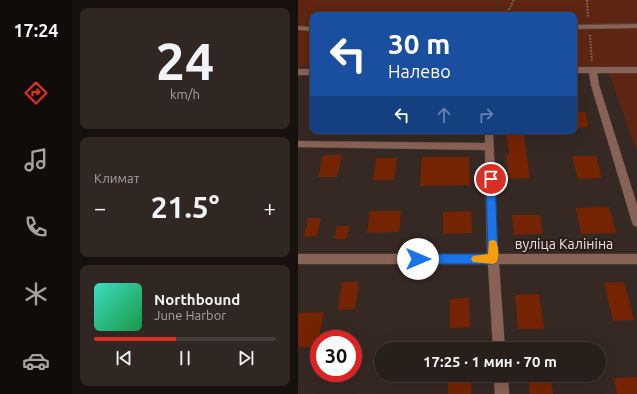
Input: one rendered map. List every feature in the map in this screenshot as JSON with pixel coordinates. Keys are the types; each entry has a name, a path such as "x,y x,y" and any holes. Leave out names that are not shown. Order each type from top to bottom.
{"street":[{"path":"577,27 637,26"},
{"path":"298,28 310,29"},
{"path":"577,70 637,70"},
{"path":"593,70 595,85 637,222"},
{"path":"298,72 310,72"},
{"path":"489,134 493,259 499,342"},
{"path":"298,144 490,147"},
{"name":"вуліца Калініна","path":"298,259 637,259"},
{"path":"501,382 502,394"}],"path":[{"path":"508,12 514,0"}],"shaded area":[{"path":"298,0 637,0 637,151 606,66 577,66 577,12 310,12 310,67 298,67"}],"building":[{"path":"577,112 585,112 589,127 577,128"},
{"path":"506,134 523,134 530,178 509,179 506,155 509,155"},
{"path":"323,155 342,155 337,177 318,177"},
{"path":"572,156 596,156 602,178 578,179"},
{"path":"422,157 469,157 470,185 420,186"},
{"path":"376,158 397,158 394,180 373,180"},
{"path":"609,207 616,233 581,234 576,208"},
{"path":"370,211 401,211 399,232 367,233"},
{"path":"471,211 472,233 443,234 443,212"},
{"path":"512,215 540,215 543,234 514,235"},
{"path":"308,218 321,218 317,236 304,237"},
{"path":"337,226 349,226 347,239 334,239"},
{"path":"342,282 359,282 355,309 338,310"},
{"path":"624,282 634,320 613,321 604,283"},
{"path":"539,294 544,329 518,329 515,295"},
{"path":"469,298 470,327 450,328 450,299"},
{"path":"324,312 320,330 310,330 310,347 298,347 298,313"},
{"path":"637,377 637,394 617,394 614,378"},
{"path":"448,382 471,382 471,394 448,394"},
{"path":"529,382 551,382 553,394 530,394"}],"slow traffic":[{"path":"476,259 493,259 493,245"}],"route":[{"path":"418,259 493,259 491,179"}]}
